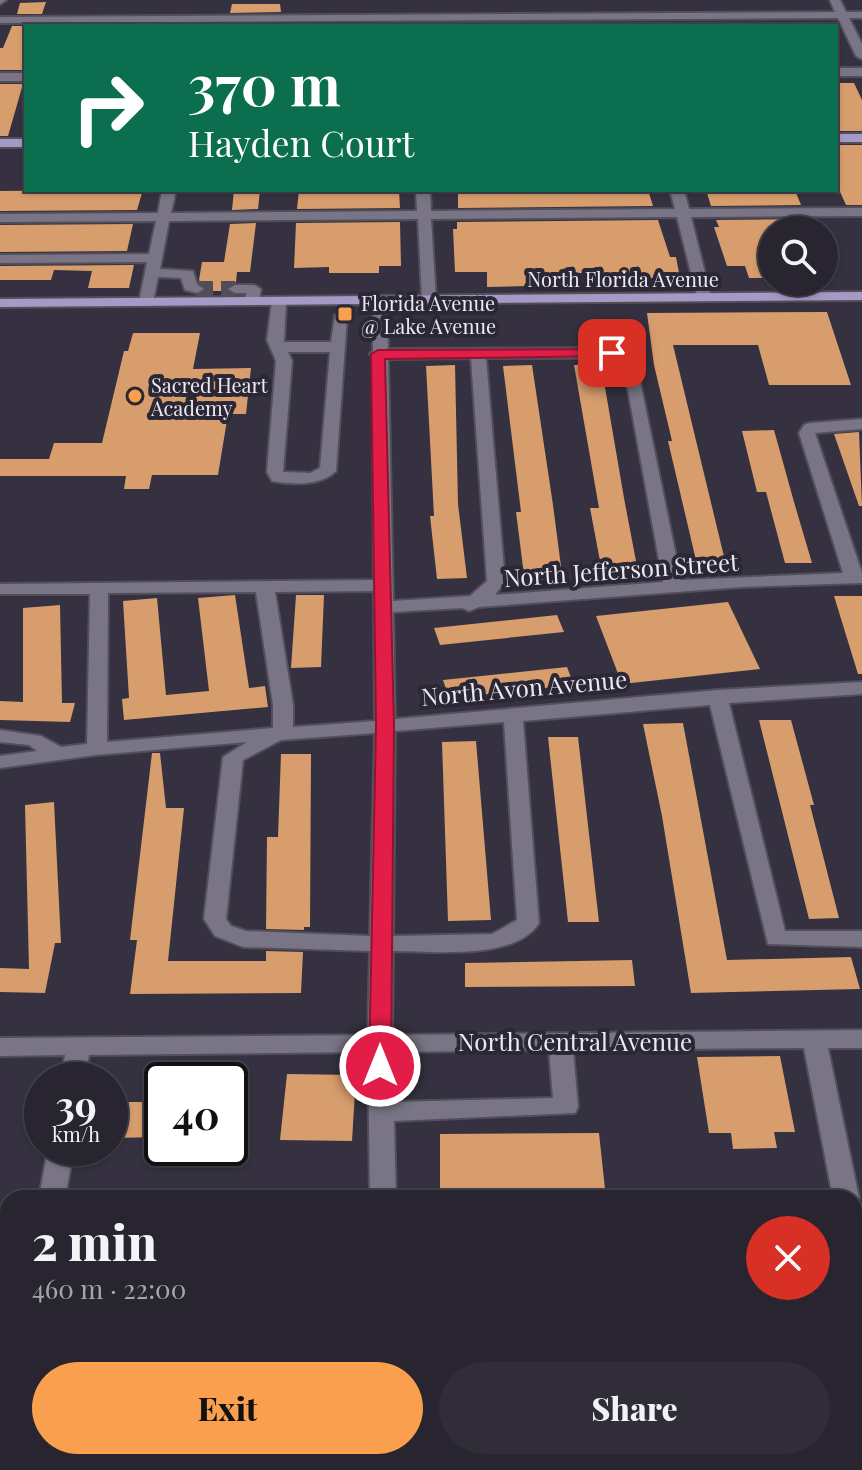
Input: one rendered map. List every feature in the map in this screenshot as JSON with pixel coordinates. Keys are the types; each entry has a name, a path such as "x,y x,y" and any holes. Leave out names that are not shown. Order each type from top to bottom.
{"main road":[{"path":"838,138 862,138"},
{"path":"0,143 24,143"},
{"name":"North Florida Avenue","path":"0,303 146,302 253,295 279,301 704,297 758,293"},
{"name":"North Florida Avenue","path":"838,293 862,296"}],"street":[{"path":"627,0 632,21"},
{"path":"835,0 862,56"},
{"path":"0,20 422,17 632,21 862,15"},
{"path":"838,72 862,72"},
{"path":"0,77 24,77"},
{"path":"146,302 169,192"},
{"path":"423,192 429,299"},
{"path":"677,192 704,297"},
{"path":"0,218 862,212"},
{"path":"0,259 154,265 182,273 196,281"},
{"path":"236,283 253,295"},
{"path":"380,300 378,354 385,726 380,1042 383,1190"},
{"path":"279,301 275,340 281,354 275,472 278,477 313,478 328,471 340,318"},
{"path":"281,354 337,354"},
{"path":"378,354 623,355 630,360 673,588"},
{"path":"469,605 486,594 496,581 478,355"},
{"path":"858,578 807,433 810,428 819,425 862,424"},
{"name":"North Jefferson Street","path":"383,607 469,605 673,588 858,578"},
{"path":"0,589 382,585"},
{"path":"97,749 99,588"},
{"path":"265,588 283,705 283,732 233,757 215,919 223,931 243,939 382,944 493,942 511,936 528,923 513,714"},
{"name":"North Avon Avenue","path":"0,762 97,749 283,732 385,726 718,696 862,688"},
{"path":"718,696 776,939 862,939"},
{"path":"0,736 34,740 57,754"},
{"name":"North Central Avenue","path":"0,1047 862,1039"},
{"path":"814,1040 844,1190"},
{"path":"381,1112 566,1107 560,1042"},
{"path":"76,1062 79,1046"},
{"path":"53,1190 58,1166"}],"building":[{"path":"46,2 42,14 17,14 20,3"},
{"path":"232,4 280,4 281,12 230,13"},
{"path":"12,26 24,26 24,70 0,70 0,48 3,48"},
{"path":"838,83 854,83 862,100 862,131 838,131"},
{"path":"0,84 23,84 8,136 0,136"},
{"path":"838,145 862,145 862,205 846,205 838,187"},
{"path":"0,191 142,193 137,210 0,211"},
{"path":"234,192 260,192 258,209 232,210"},
{"path":"299,192 399,192 400,208 297,209"},
{"path":"458,192 649,192 653,206 458,208"},
{"path":"707,192 796,192 801,205 711,206"},
{"path":"658,220 670,257 676,257 680,278 594,278 593,273 557,273 558,277 526,277 527,286 487,287 487,272 455,272 453,229 457,229 457,222"},
{"path":"716,220 758,220 758,278 749,278 745,266 727,266 714,227 719,227"},
{"path":"400,222 401,266 379,266 379,273 329,273 329,267 294,268 296,223"},
{"path":"256,223 250,272 237,272 236,282 227,286 226,291 206,291 199,280 202,262 224,262 230,224"},
{"path":"133,224 127,251 0,252 0,225"},
{"path":"134,265 129,288 88,288 92,271 54,270 51,280 0,280 0,266"},
{"path":"827,312 851,385 769,385 758,345 673,345 727,569 698,569 668,441 672,441 654,365 647,313"},
{"path":"133,333 200,333 193,369 251,368 246,414 228,414 218,475 152,475 149,489 124,489 126,476 0,476 0,459 49,459 54,443 102,443 124,351 128,351"},
{"path":"601,364 639,577 603,577 590,508 599,508 574,365"},
{"path":"455,365 458,504 467,578 437,579 430,516 434,516 426,366"},
{"path":"532,365 563,582 525,583 516,512 521,512 503,366"},
{"path":"774,430 812,563 785,563 766,492 757,492 742,431"},
{"path":"859,432 862,506 859,506 834,434"},
{"path":"235,595 249,688 265,686 268,707 124,720 122,699 129,698 123,601 157,598 166,695 209,691 198,598"},
{"path":"296,595 324,595 321,667 291,668"},
{"path":"834,596 862,596 862,674 858,674"},
{"path":"728,602 760,669 622,684 596,616"},
{"path":"60,605 62,703 75,703 70,722 0,720 0,701 23,702 23,608"},
{"path":"557,615 564,632 440,645 434,628"},
{"path":"567,667 574,685 449,698 443,680"},
{"path":"759,720 791,720 839,918 809,919"},
{"path":"683,723 727,960 851,957 860,989 691,993 662,816 643,724"},
{"path":"548,737 578,737 599,922 568,922"},
{"path":"476,741 491,920 448,921 442,742"},
{"path":"152,753 160,753 166,808 184,808 168,961 266,961 266,951 303,952 301,993 130,994 137,940 130,940"},
{"path":"281,754 311,754 310,927 304,927 304,930 266,929 267,837 278,837"},
{"path":"54,802 61,943 55,943 45,993 0,992 0,968 29,969 25,805"},
{"path":"632,960 635,986 465,987 465,963"},
{"path":"780,1056 795,1132 774,1132 777,1148 733,1149 731,1133 709,1133 697,1057"},
{"path":"287,1074 356,1075 352,1141 280,1140"},
{"path":"128,1102 144,1102 144,1137 128,1138"},
{"path":"599,1133 605,1189 440,1190 440,1134"}],"tunnel":[{"path":"197,289 235,289"}],"place":[{"name":"Florida Avenue @ Lake Avenue","path":"345,314"},
{"name":"Sacred Heart Academy","path":"135,396"}],"route":[{"path":"380,1066 385,726 378,354 612,353"}]}
